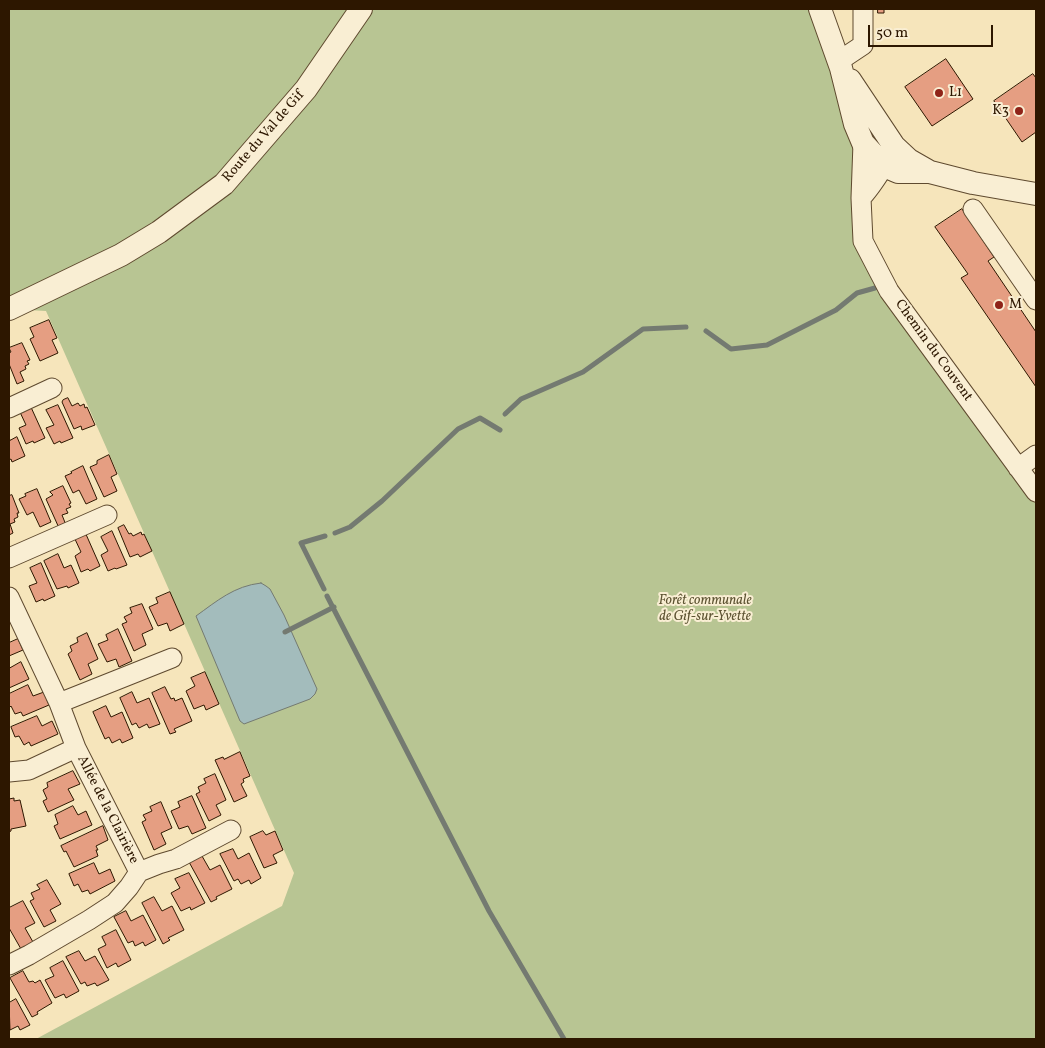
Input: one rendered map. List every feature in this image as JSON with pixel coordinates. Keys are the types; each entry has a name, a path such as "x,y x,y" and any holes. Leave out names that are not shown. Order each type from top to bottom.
{"street":[{"name":"Route du Val de Gif","path":"9,309 121,255 159,232 224,184 306,89 362,9"},
{"path":"820,9 863,126 891,169"},
{"path":"840,64 864,45 863,9"},
{"path":"863,126 894,146 909,160 930,172"},
{"name":"Chemin du Couvent","path":"863,126 865,193 863,240 889,292 1036,492"},
{"path":"865,193 891,169 894,146"},
{"path":"891,169 930,172 1036,194"},
{"path":"973,209 1036,300"},
{"path":"9,408 52,388"},
{"path":"1018,468 1036,455"},
{"path":"9,558 107,515"},
{"name":"Allée de la Clairière","path":"11,608 59,703 76,748 139,872"},
{"path":"59,703 172,658"},
{"name":"Allée de la Clairière","path":"9,772 29,770 76,748"},
{"name":"Allée de la Clairière","path":"9,965 89,920 115,903 139,872 176,859 231,830"}],"green space":[{"name":"Forêt communale de Gif-sur-Yvette","path":"9,9 813,9 853,147 854,243 883,298 1036,500 1036,1039 36,1039 282,906 294,873 46,311 9,309"}],"water":[{"path":"261,583 270,589 284,615 317,689 310,699 244,724 240,721 196,616 234,591 242,587"}],"building":[{"path":"878,9 884,9 884,13 878,13"},
{"name":"L1","path":"946,59 973,99 932,126 905,87"},
{"name":"K3","path":"1033,74 1036,78 1036,132 1022,142 994,101"},
{"name":"M","path":"962,209 994,257 988,261 1036,332 1036,387 961,278 968,274 935,227"},
{"path":"49,320 57,338 52,340 58,353 40,361 30,339 34,337 30,328"},
{"path":"22,343 30,360 27,361 29,364 25,366 26,369 20,372 24,381 17,384 9,364 9,353 11,352 9,348"},
{"path":"68,398 72,406 78,403 80,406 84,404 85,408 87,407 95,425 82,430 81,426 74,429 62,402"},
{"path":"30,405 45,438 26,444 19,428 26,425 19,410"},
{"path":"58,405 73,438 54,444 46,428 54,425 46,410"},
{"path":"17,437 25,456 12,462 11,459 9,460 9,438 10,440"},
{"path":"109,455 117,474 111,477 117,491 104,497 90,467"},
{"path":"83,466 97,499 86,504 79,490 73,493 65,476"},
{"path":"63,486 71,507 66,509 68,513 62,515 66,525 59,528 46,499 53,495 50,492"},
{"path":"37,489 51,522 40,527 33,512 27,515 19,499"},
{"path":"12,495 19,513 17,513 18,517 14,519 15,522 10,524 13,533 9,535 9,496"},
{"path":"124,525 129,534 131,533 133,536 141,532 142,535 144,534 152,551 140,557 138,554 130,557 118,528"},
{"path":"112,531 127,565 108,571 101,555 108,551 101,537"},
{"path":"85,532 100,566 90,571 88,569 81,572 75,556 81,552 74,537"},
{"path":"58,554 64,568 71,565 79,583 68,588 67,586 57,589 44,561"},
{"path":"41,563 55,596 36,602 29,586 37,583 30,568"},
{"path":"170,592 184,624 170,631 167,623 158,626 149,607 158,603 156,598"},
{"path":"142,604 153,629 142,634 146,645 134,651 122,624 127,622 124,617 132,613 130,608"},
{"path":"118,629 132,661 119,667 116,659 107,662 98,644 108,640 106,635"},
{"path":"87,633 98,659 88,664 92,674 80,680 68,654 72,651 70,646 78,642 77,638"},
{"path":"18,639 23,650 9,656 9,643"},
{"path":"21,662 29,679 9,688 9,668"},
{"path":"205,672 219,704 206,710 204,705 194,709 186,691 195,686 191,678"},
{"path":"28,685 33,696 44,692 49,705 23,716 21,712 15,714 11,706 9,708 9,694"},
{"path":"165,687 171,699 174,698 175,701 182,698 192,721 174,729 176,732 170,734 152,693"},
{"path":"132,692 137,703 149,698 160,724 149,728 147,724 139,728 136,723 132,725 120,698"},
{"path":"106,706 111,717 122,712 133,738 122,743 120,739 112,743 109,737 105,739 93,712"},
{"path":"37,716 42,726 52,721 58,734 31,746 29,742 24,745 19,736 15,737 11,727"},
{"path":"240,752 250,776 243,779 244,782 241,784 247,796 234,802 215,760 223,757 224,759"},
{"path":"73,771 80,784 68,789 74,800 48,812 43,801 47,799 43,790 48,787 47,783"},
{"path":"215,774 226,800 216,805 221,815 209,821 196,794 200,792 198,787 206,783 204,779"},
{"path":"192,796 206,828 192,834 188,826 179,829 171,811 180,807 178,802"},
{"path":"14,798 14,801 20,800 26,826 11,829 9,832 9,799"},
{"path":"161,802 172,828 161,833 166,844 154,850 142,822 146,820 143,815 152,811 150,807"},
{"path":"73,806 78,815 86,811 92,825 60,839 54,826 58,824 55,815"},
{"path":"103,826 108,840 96,846 98,856 74,867 66,851 64,852 61,846"},
{"path":"263,831 266,835 275,831 283,850 273,855 277,863 264,868 250,837"},
{"path":"233,849 238,859 249,853 261,878 251,884 249,880 241,884 238,879 234,881 220,854"},
{"path":"202,856 210,870 220,865 232,889 216,897 217,899 211,902 189,862"},
{"path":"94,863 99,874 110,869 115,881 90,894 88,890 82,892 78,884 74,886 69,874"},
{"path":"189,873 205,903 191,910 190,907 181,911 171,893 180,888 175,879"},
{"path":"47,880 61,904 50,910 56,921 44,927 30,901 34,899 31,893 40,889 37,885"},
{"path":"154,897 162,911 172,906 184,930 168,938 170,940 163,944 142,903"},
{"path":"23,901 35,923 25,928 33,942 21,949 9,928 9,908"},
{"path":"126,911 131,921 143,915 156,940 145,946 143,942 135,946 133,941 128,943 114,917"},
{"path":"116,930 131,960 118,967 116,963 107,968 98,949 106,945 102,937"},
{"path":"79,951 85,961 95,956 109,980 97,986 95,983 87,986 85,982 81,984 66,957"},
{"path":"63,961 79,991 66,998 64,994 55,998 45,980 54,976 50,968"},
{"path":"23,971 29,982 33,981 35,983 40,980 52,1003 32,1017 10,978"},
{"path":"16,999 30,1025 20,1030 18,1026 10,1030 9,1003"}],"waterway":[{"path":"706,331 731,349 767,345 836,310 857,293 875,288"},
{"path":"505,414 521,399 583,372 643,329 686,327"},
{"path":"335,533 350,527 382,501 458,429 480,418 500,430"},
{"path":"324,589 301,543 325,536"},
{"path":"327,596 489,911 564,1039"},
{"path":"285,632 334,607"}],"place":[{"name":"L1","path":"939,93"},
{"name":"K3","path":"1019,111"},
{"name":"M","path":"999,305"}]}
